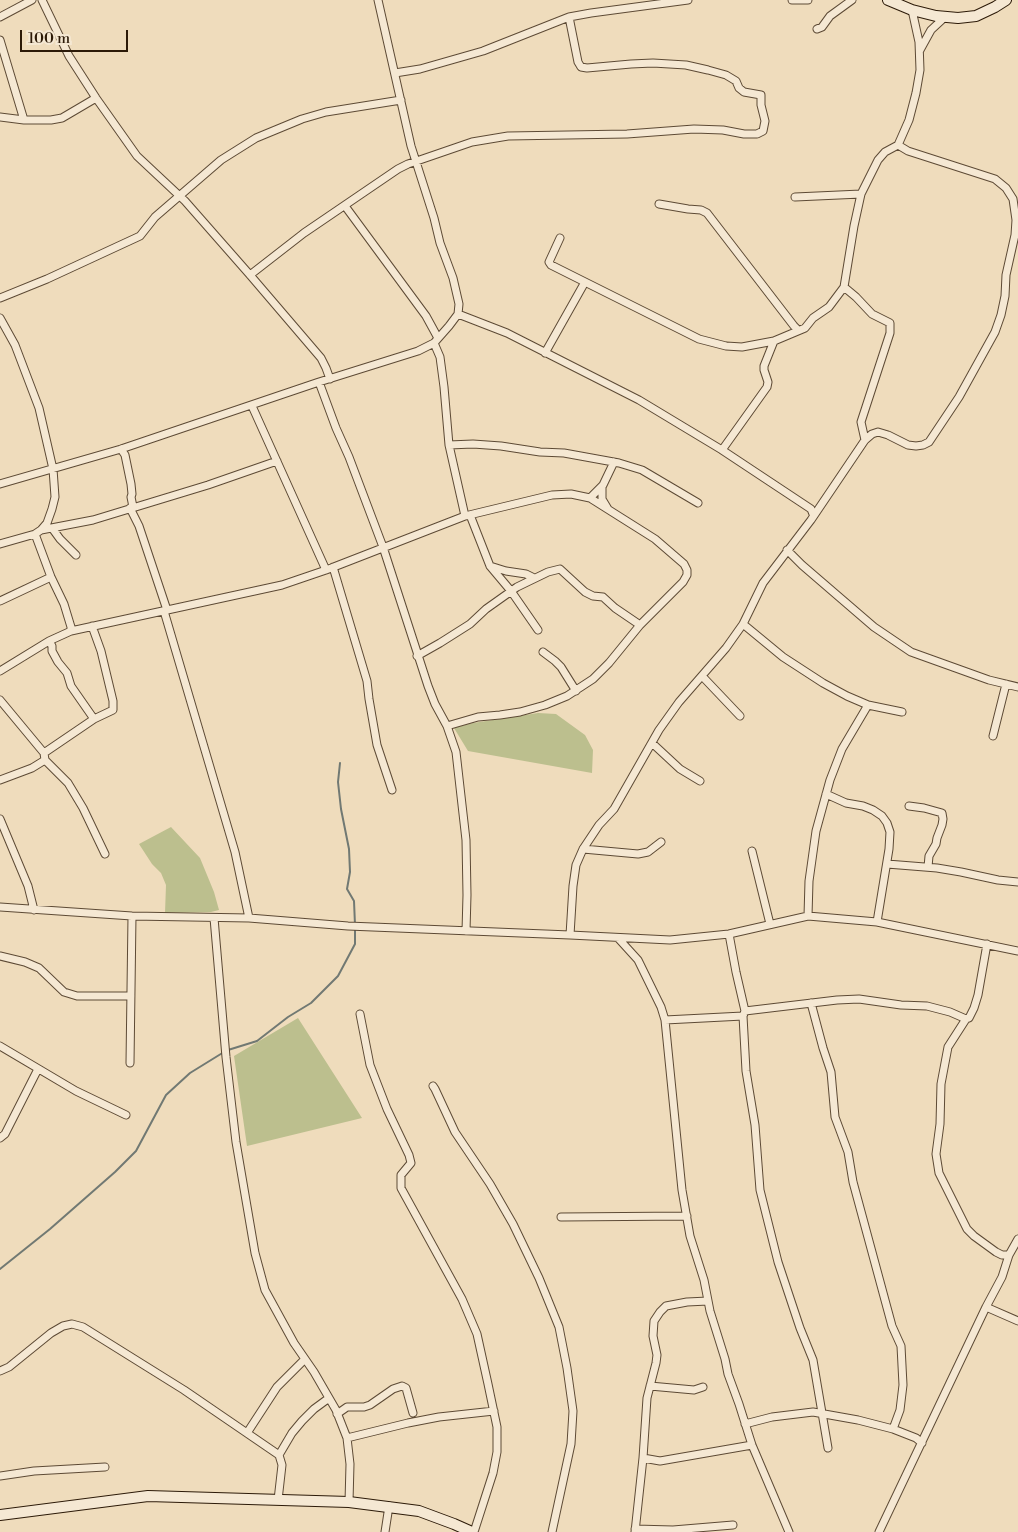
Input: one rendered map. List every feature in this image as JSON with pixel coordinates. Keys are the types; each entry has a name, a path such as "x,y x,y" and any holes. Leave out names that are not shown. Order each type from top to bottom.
{"street":[{"path":"0,16 32,0"},
{"path":"42,0 69,56 96,98 138,156 179,195 250,275 321,358 330,379"},
{"path":"0,484 121,449 319,382 409,354 436,340 458,314 459,304 453,278 440,243 411,146 378,0"},
{"path":"395,73 420,69 483,51 570,17 688,0"},
{"path":"792,0 808,0"},
{"path":"817,29 822,27 830,16 852,0"},
{"path":"888,0 912,10 958,18 976,16 1006,0"},
{"path":"560,238 549,262 551,265 699,339 726,346 742,347 774,341 805,328 813,318 829,307 844,287 861,194 878,160 885,152 898,145 909,120 920,70 920,50 912,10"},
{"path":"250,275 304,233 398,170 472,142 508,136 627,134 694,129 723,130 744,134 758,134 763,131 765,121 761,105 761,95 744,92 739,88 736,81 726,75 686,66 653,63 581,67 578,62 570,17"},
{"path":"920,50 931,30 945,17"},
{"path":"0,40 24,120"},
{"path":"0,117 24,120 62,118 96,98"},
{"path":"0,298 47,279 140,236 155,217 179,195 221,160 256,138 326,112 401,100"},
{"path":"570,935 576,864 583,849 599,825 614,809 679,702 743,624 763,583 811,520 813,514 865,440 878,432 888,434 908,445 923,445 928,442 960,397 995,332 1005,296 1006,275 1016,235 1013,199 1006,188 995,179 908,151 898,145"},
{"path":"795,197 861,194"},
{"path":"659,204 688,210 701,210 707,213 798,330"},
{"path":"345,206 426,316 436,340 440,356 449,445 468,516 490,566 511,591 538,630"},
{"path":"545,353 585,282"},
{"path":"844,287 872,314 890,323 890,332 861,422 865,440"},
{"path":"458,314 507,333 639,400 722,450 811,509 813,514"},
{"path":"0,318 15,345 39,408 53,469 55,497 47,522 38,532"},
{"path":"722,450 767,388 768,382 764,366 774,341"},
{"path":"319,382 383,548 417,656 456,752 466,840 466,931"},
{"path":"252,406 329,569 367,681 377,745 392,790"},
{"path":"449,445 501,446 540,452 564,453 614,462 642,470 698,503"},
{"path":"121,449 125,455 131,484 131,507 165,610 235,852 249,918"},
{"path":"0,544 52,528 93,520 208,485 277,461"},
{"path":"590,498 602,487 614,462"},
{"path":"602,487 602,499 608,509"},
{"path":"0,670 49,641 71,631 282,585 468,516 552,495 570,494 590,498 655,539 684,564 687,575 683,582 640,625 593,679 567,696 553,702 500,716 478,716 447,726"},
{"path":"52,528 76,556"},
{"path":"38,532 51,578 72,626 71,631"},
{"path":"787,550 855,611 893,641 911,652 951,668 1018,687"},
{"path":"490,566 526,574 534,578"},
{"path":"417,656 440,644 470,624 486,609 511,591 534,578 560,569 585,592 593,596 604,597 615,608 640,625"},
{"path":"0,601 51,578"},
{"path":"743,624 796,666 831,688 868,705 902,712"},
{"path":"0,780 32,768 94,719 110,712 114,707 101,651 92,626"},
{"path":"49,641 58,662 94,719"},
{"path":"543,652 555,661 576,690"},
{"path":"702,676 740,716"},
{"path":"993,736 1006,684"},
{"path":"0,700 68,783 83,808 105,854"},
{"path":"808,916 809,881 815,839 826,794 842,749 868,705"},
{"path":"652,744 680,769 700,781"},
{"path":"826,794 846,803 863,806 882,816 887,822 890,832 889,849 877,922"},
{"path":"909,806 942,813 942,825 936,838 936,844 929,856 928,867"},
{"path":"0,820 28,886 34,910"},
{"path":"583,849 638,854 648,852 661,842"},
{"path":"752,851 770,924"},
{"path":"887,864 928,867 1018,882"},
{"path":"0,907 132,916 249,918 363,927 670,940 729,934 808,916 877,922 1018,952"},
{"path":"130,1064 132,916"},
{"path":"214,918 226,1057 236,1142 255,1254 265,1290 294,1343 329,1398 347,1438 350,1464 349,1502"},
{"path":"729,934 744,1013 746,1071 755,1126 760,1190 778,1262 812,1360 828,1448"},
{"path":"618,938 638,960 661,1007 665,1020 682,1190 690,1236 704,1280 728,1374 752,1445 789,1532"},
{"path":"987,944 974,1008 948,1047 941,1084 940,1124 936,1154 939,1173 967,1229 987,1246 1006,1255"},
{"path":"0,956 25,962 39,968 64,992 72,995 132,996"},
{"path":"665,1020 744,1013 811,1003 859,999 900,1005 927,1006 950,1012 966,1019"},
{"path":"811,1003 831,1072 835,1117 848,1152 853,1182 892,1326 901,1346 903,1385 900,1410 893,1429"},
{"path":"0,1515 148,1496 349,1502 419,1511 473,1532 493,1473 497,1452 497,1427 494,1411 477,1334 462,1299 401,1188 401,1175 411,1163 410,1155 387,1109 370,1065 360,1014"},
{"path":"0,1046 76,1091 126,1115"},
{"path":"0,1138 5,1134 38,1069"},
{"path":"433,1086 455,1132 490,1184 513,1224 539,1278 559,1327 573,1411 572,1444 552,1532"},
{"path":"561,1217 687,1216"},
{"path":"879,1532 986,1307 1002,1278 1006,1255 1018,1239"},
{"path":"708,1301 666,1306 654,1321 653,1336 657,1355 647,1398 635,1530 673,1530 733,1525"},
{"path":"986,1307 1018,1321"},
{"path":"0,1371 9,1367 51,1333 63,1326 72,1324 83,1327 184,1390 279,1455 282,1465 278,1500"},
{"path":"247,1433 277,1387 305,1359"},
{"path":"337,1414 348,1407 370,1405 393,1389 402,1386 406,1388 413,1413"},
{"path":"650,1386 694,1390 703,1387"},
{"path":"279,1455 292,1433 302,1421 329,1398"},
{"path":"347,1438 439,1417 494,1411"},
{"path":"745,1424 772,1417 813,1412 858,1420 893,1429 922,1443"},
{"path":"643,1458 660,1461 752,1445"},
{"path":"0,1476 34,1471 105,1467"},
{"path":"385,1532 389,1506"}],"green space":[{"path":"538,713 556,714 585,735 593,750 592,773 468,751 454,728 473,723"},
{"path":"171,827 200,858 219,910 211,912 165,913 166,885 161,873 152,864 139,844"},
{"path":"298,1018 362,1118 247,1146 234,1056"}],"waterway":[{"path":"340,763 338,782 349,849 350,872 347,889 354,901 355,925"},
{"path":"228,1050 257,1041 288,1017 311,1003 338,976 355,944 355,930"},
{"path":"0,1269 50,1229 115,1172 136,1151 166,1095 190,1073 224,1052"}]}
